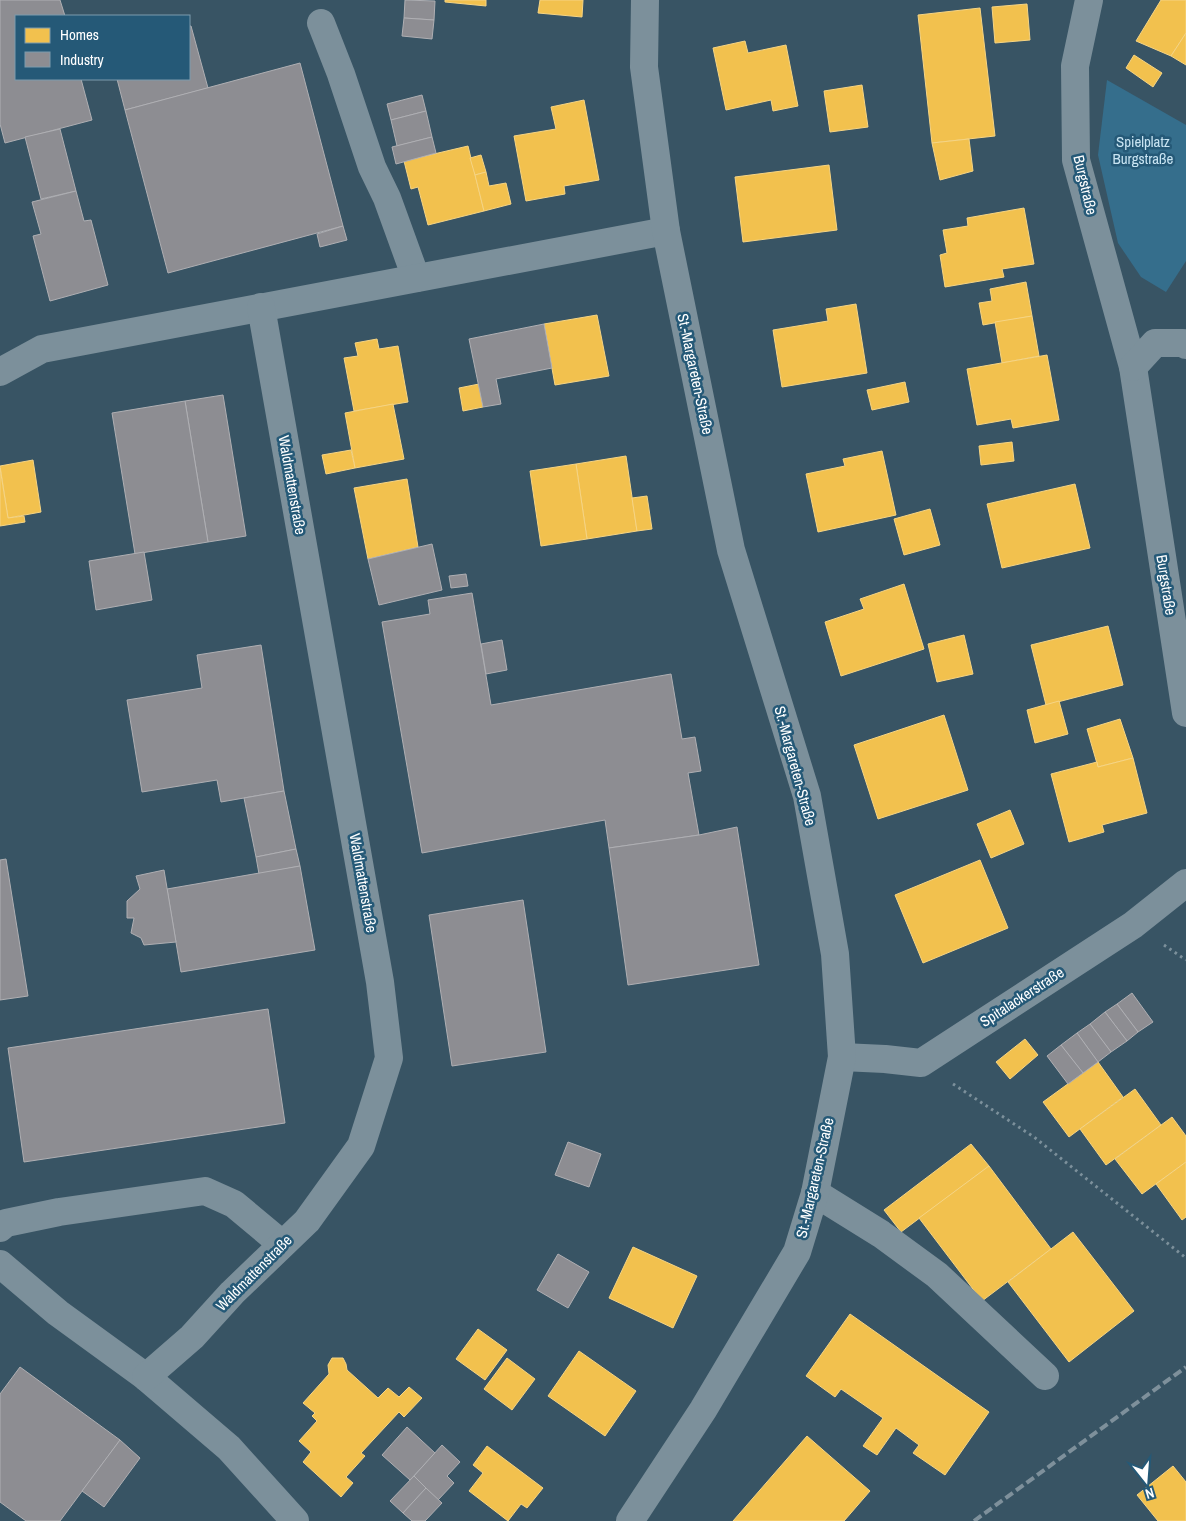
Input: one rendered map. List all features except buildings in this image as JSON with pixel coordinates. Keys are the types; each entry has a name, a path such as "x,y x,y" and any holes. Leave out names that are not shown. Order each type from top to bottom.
{"street":[{"name":"St.-Margareten-Straße","path":"630,1521 703,1410 797,1252 815,1193 842,1056 835,954 807,796 730,550 666,231 644,66 645,0"},
{"name":"Burgstraße","path":"1089,0 1075,66 1076,160 1133,367 1186,713"},
{"path":"321,23 341,74 372,168 387,198 416,278"},
{"path":"0,372 42,349 666,231"},
{"name":"Waldmattenstraße","path":"146,1378 192,1337 232,1293 306,1221 360,1146 389,1058 380,982 261,307"},
{"path":"1133,367 1155,343 1183,343 1186,345"},
{"name":"Spitalackerstraße","path":"921,1063 1133,924 1186,883"},
{"path":"842,1056 921,1063"},
{"path":"0,1228 6,1223 59,1212 205,1191 234,1204 282,1244"},
{"path":"815,1193 881,1234 937,1275 1045,1376"},
{"path":"0,1264 58,1314 146,1378 229,1448 294,1521"}],"path":[{"path":"921,1063 1034,1137 1186,1258"}],"green space":[{"name":"Spielplatz Burgstraße","path":"1107,80 1186,125 1186,261 1166,292 1141,277 1118,243 1098,155"}],"railway":[{"path":"974,1521 1186,1367"}]}
